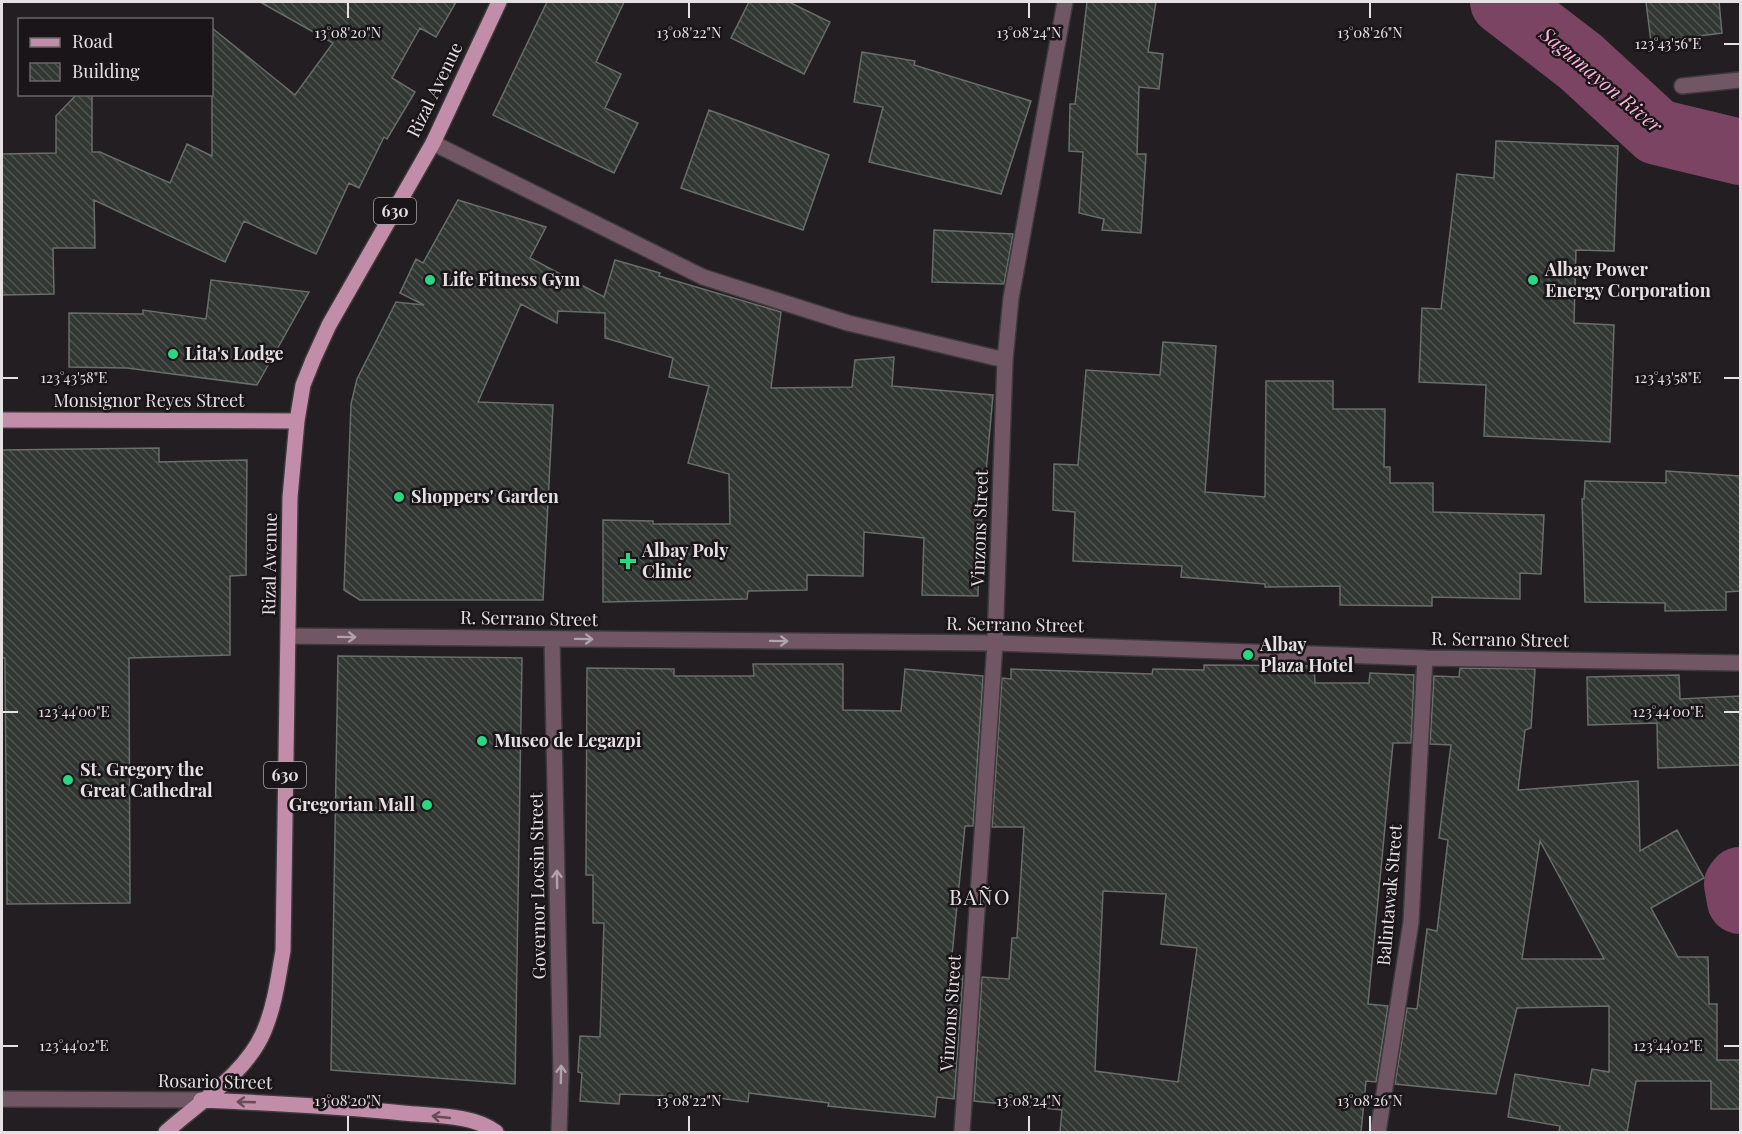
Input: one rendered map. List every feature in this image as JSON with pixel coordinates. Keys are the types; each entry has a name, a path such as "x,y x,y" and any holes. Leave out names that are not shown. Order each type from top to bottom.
{"main road":[{"name":"Rizal Avenue","path":"166,1132 201,1100 231,1077 249,1056 264,1033 276,995 282,951 288,636 287,566 297,422 303,385 329,325 433,143 499,2"},
{"name":"Monsignor Reyes Street","path":"2,420 297,422"},
{"name":"Rosario Street","path":"201,1100 316,1104 417,1114 466,1120 496,1132"}],"street":[{"name":"Vinzons Street","path":"963,1132 995,643 1005,360 1011,298 1065,2"},
{"path":"1682,86 1740,80"},
{"path":"433,143 702,277 848,323 1005,360"},
{"name":"R. Serrano Street","path":"288,636 995,643 1425,658 1740,663"},
{"name":"Governor Locsin Street","path":"552,639 561,1074 559,1132"},
{"name":"Balintawak Street","path":"1378,1132 1411,922 1425,658"},
{"name":"Rosario Street","path":"2,1099 201,1100"}],"building":[{"path":"260,2 456,2 436,37 420,28 392,78 415,92 387,139 384,137 359,188 349,183 316,254 244,221 225,262 94,200 95,248 53,248 54,294 2,295 2,154 56,153 56,116 75,96 92,96 92,152 100,152 170,183 187,144 212,156 213,29 295,95 333,43"},
{"path":"547,2 624,2 596,62 621,74 605,108 638,123 614,173 493,115"},
{"path":"749,2 789,2 830,22 804,74 731,38"},
{"path":"1087,2 1156,2 1148,52 1163,54 1159,89 1139,87 1137,154 1146,154 1141,233 1102,230 1104,219 1079,213 1083,152 1069,151 1070,104 1075,104"},
{"path":"1646,2 1719,2 1722,33 1651,42"},
{"path":"862,52 915,61 914,65 1031,101 1001,194 869,162 883,107 854,102"},
{"path":"709,110 829,155 803,230 681,188"},
{"name":"Albay Power Energy Corporation","path":"1496,141 1618,146 1614,251 1576,250 1574,323 1614,325 1610,442 1484,436 1486,385 1419,382 1422,308 1441,309 1457,174 1494,178"},
{"path":"458,200 546,227 530,258 604,297 615,260 660,273 659,276 781,312 771,388 852,387 855,360 894,357 892,386 993,395 979,550 978,596 922,595 924,538 864,532 863,576 807,575 807,590 748,591 747,599 603,602 603,520 653,521 653,524 730,524 729,474 688,463 709,386 669,377 673,358 605,338 605,313 558,311 557,323 521,304 478,402 553,405 543,600 360,600 344,590 351,404 357,379 396,302 424,305 400,293 416,259 423,263"},
{"path":"934,230 1013,234 1004,284 932,282"},
{"path":"211,280 309,292 257,385 127,368 69,367 69,313 143,314 143,310 206,319"},
{"path":"1163,342 1216,346 1205,492 1265,497 1266,381 1333,381 1333,409 1385,409 1384,467 1390,467 1390,483 1433,483 1433,512 1544,515 1541,574 1520,573 1520,599 1432,597 1432,606 1340,605 1340,586 1265,587 1265,584 1181,577 1182,566 1073,561 1075,512 1053,510 1054,464 1078,465 1086,370 1160,375"},
{"name":"St. Gregory the Great Cathedral","path":"159,448 159,462 247,460 246,575 230,576 230,655 129,658 130,903 7,904 5,658 2,658 2,450"},
{"path":"1666,471 1740,476 1740,591 1726,592 1726,610 1665,611 1665,603 1585,602 1582,499 1584,499 1585,481 1666,483"},
{"name":"Gregorian Mall","path":"338,656 522,658 515,1084 331,1070"},
{"path":"753,664 843,664 843,710 901,711 905,669 983,676 973,826 965,826 950,975 963,976 954,1099 937,1097 935,1117 828,1106 829,1103 749,1093 748,1102 718,1098 620,1094 619,1104 580,1101 582,1073 578,1072 580,1036 600,1037 604,923 593,923 593,875 586,875 587,668 674,669 674,676 754,676"},
{"path":"1204,665 1314,666 1315,683 1369,683 1370,673 1414,675 1411,743 1393,743 1368,1004 1388,1006 1376,1082 1366,1081 1361,1132 1060,1132 1062,1110 974,1101 982,977 1009,979 1012,938 1017,938 1024,827 992,827 1002,678 1011,679 1011,669 1152,674 1153,669 1204,670","holes":["1103,891 1166,894 1161,944 1197,948 1178,1082 1095,1071"]},
{"path":"1460,668 1535,669 1531,728 1525,730 1518,790 1638,781 1640,851 1677,830 1704,878 1651,908 1678,957 1708,957 1709,1004 1717,1004 1717,1060 1740,1060 1740,1109 1711,1109 1711,1081 1636,1081 1627,1132 1559,1132 1560,1126 1508,1117 1515,1074 1589,1086 1592,1069 1609,1072 1609,1006 1517,1008 1496,1094 1395,1084 1407,1008 1417,1009 1427,929 1437,931 1448,840 1439,838 1451,745 1430,744 1434,676 1459,677","holes":["1540,841 1604,959 1522,959"]},
{"path":"1679,675 1680,699 1740,696 1740,765 1658,768 1657,723 1588,725 1587,677"}],"waterway":[{"name":"Sagumayon River","path":"1503,2 1581,62 1657,132 1740,152"},
{"name":"Sagumayon River","path":"1740,880 1737,884 1740,901"}],"place":[{"name":"Life Fitness Gym","path":"430,280"},
{"name":"Albay Power Energy Corporation","path":"1533,280"},
{"name":"Lita's Lodge","path":"173,354"},
{"name":"Shoppers' Garden","path":"399,497"},
{"name":"Albay Poly Clinic","path":"628,561"},
{"name":"Albay Plaza Hotel","path":"1248,655"},
{"name":"Museo de Legazpi","path":"482,741"},
{"name":"St. Gregory the Great Cathedral","path":"68,780"},
{"name":"Gregorian Mall","path":"427,805"}],"district":[{"name":"BAÑO","path":"980,898"}]}
